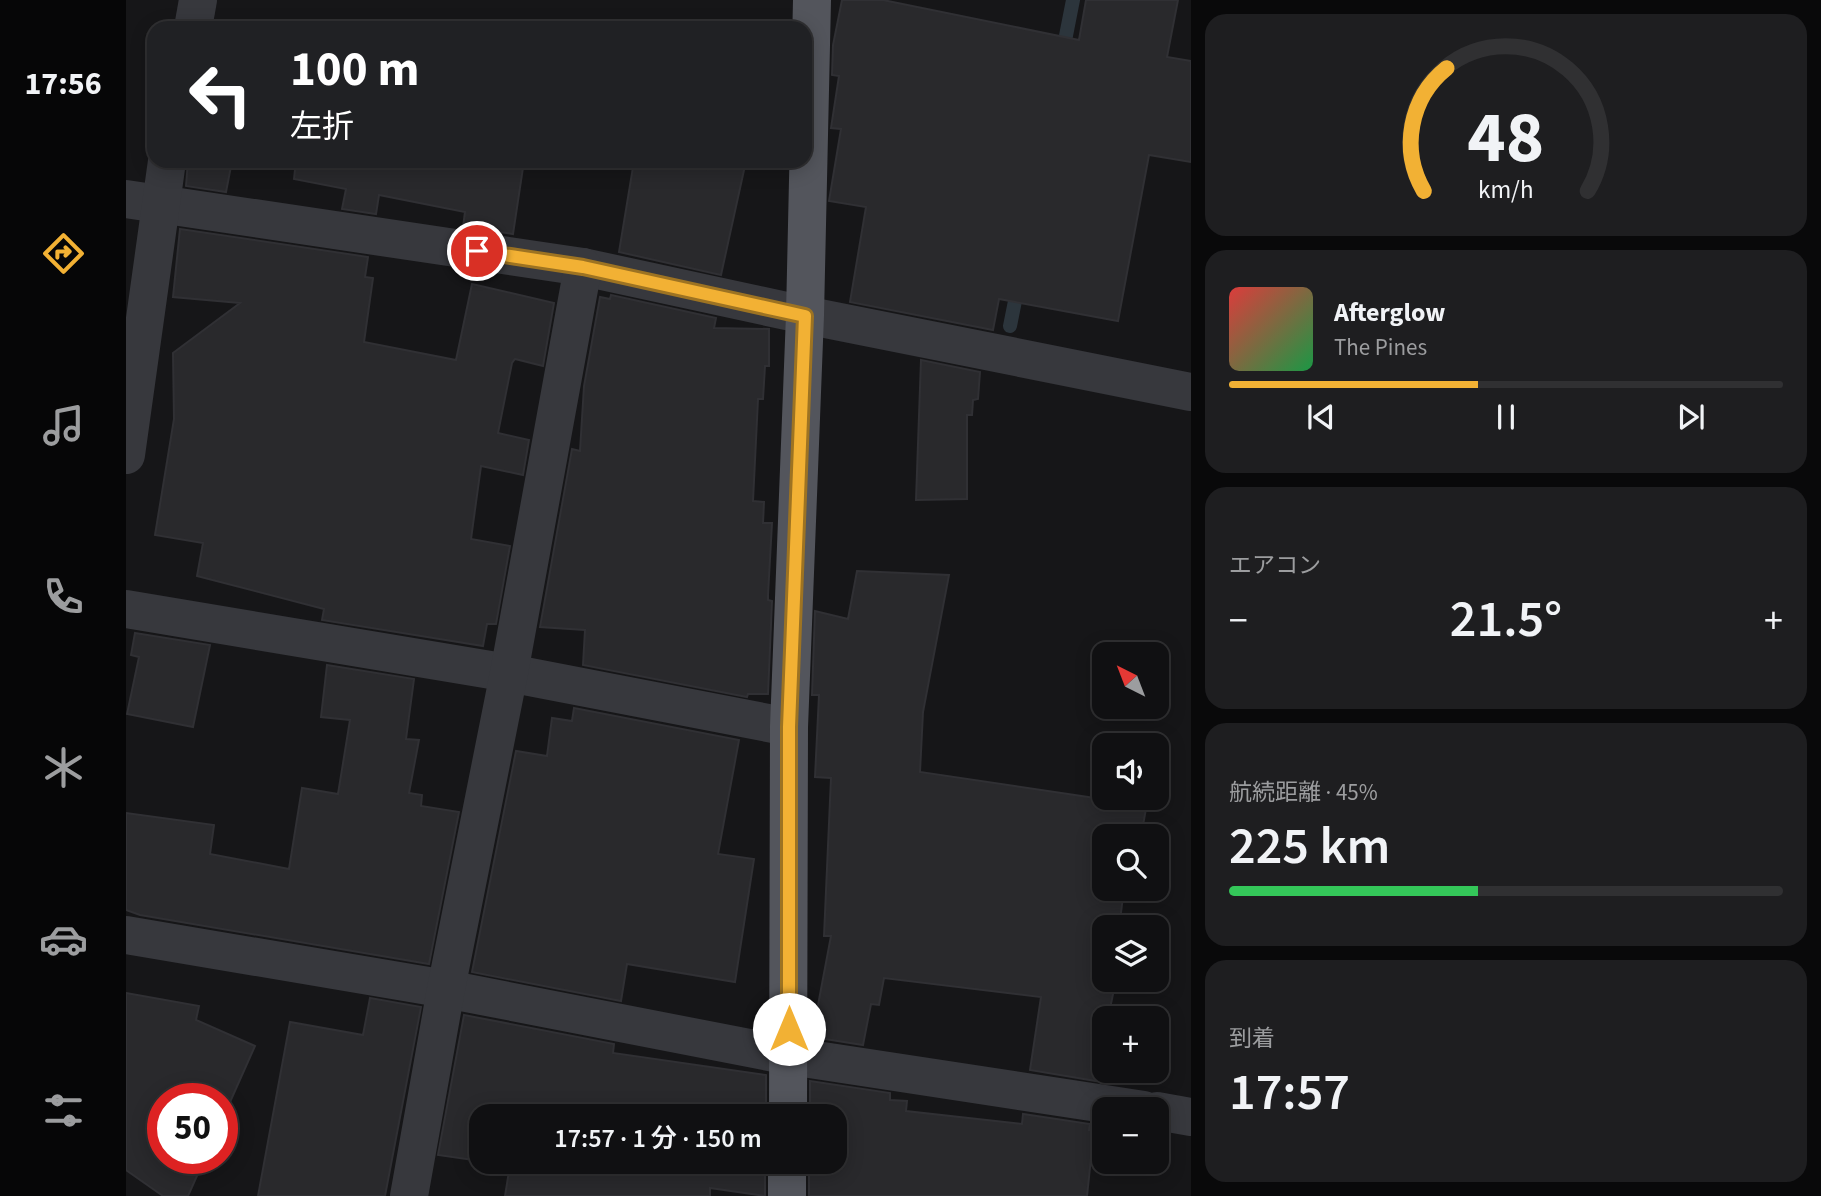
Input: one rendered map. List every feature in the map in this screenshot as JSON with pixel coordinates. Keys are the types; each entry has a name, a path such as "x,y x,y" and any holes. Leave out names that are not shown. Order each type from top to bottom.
{"main road":[{"path":"812,0 812,21"},
{"path":"788,1104 789,727 808,168"},
{"path":"787,1174 787,1196"}],"street":[{"path":"194,21 198,0"},
{"path":"126,455 142,202 163,168"},
{"path":"142,202 583,267 805,316 1191,391"},
{"path":"410,1196 446,989 509,673 583,267"},
{"path":"126,609 509,673 789,727"},
{"path":"126,935 446,989 789,1056 1092,1102"},
{"path":"1169,1113 1191,1117"}],"building":[{"path":"842,0 883,0 1079,40 1086,0 1178,0 1167,57 1191,61 1191,162 1149,155 1118,321 999,299 993,330 850,302 866,207 829,201 841,129 831,128 839,76 832,75 833,45"},
{"path":"187,168 231,168 226,192 186,186"},
{"path":"295,168 523,168 513,234 463,227 465,212 379,195 376,214 342,209 346,189 294,179"},
{"path":"633,168 744,168 721,275 619,252"},
{"path":"180,229 368,257 365,277 373,278 364,342 456,360 472,284 554,303 543,366 515,359 512,363 498,433 529,440 523,475 481,466 471,539 510,546 496,624 487,624 483,646 322,620 324,609 197,576 203,543 155,535 174,419 173,353 240,303 173,297"},
{"path":"611,295 716,318 714,328 769,329 769,366 765,366 763,399 758,399 753,501 764,502 763,523 772,523 768,595 768,600 772,601 768,694 748,694 747,697 583,665 585,630 540,627 572,449 580,451 584,386 600,297 610,299"},
{"path":"921,360 980,372 978,399 973,400 972,415 967,415 967,499 916,500"},
{"path":"857,571 949,575 923,712 920,772 1092,798 1092,810 1146,810 1143,824 1092,824 1092,901 1122,901 1121,915 1092,915 1092,992 1113,992 1111,1006 1092,1006 1092,1080 1030,1070 1041,997 884,978 879,1005 871,1004 863,1045 812,1037 831,936 824,936 831,778 815,777 819,695 812,695 815,611 848,619"},
{"path":"135,633 210,645 193,727 127,714 139,657 131,655"},
{"path":"327,665 414,679 406,739 419,740 409,793 422,795 421,806 459,812 429,964 140,915 126,910 126,813 214,825 210,854 289,869 302,788 338,794 350,720 321,717"},
{"path":"574,708 739,740 718,854 754,859 735,982 627,964 621,1001 472,972 516,751 547,756 552,718 572,721"},
{"path":"126,993 199,1006 196,1020 255,1046 238,1084 147,1083 147,1174 198,1174 188,1196 163,1196 126,1170"},
{"path":"370,998 421,1007 385,1196 258,1196 290,1022 363,1035"},
{"path":"464,1015 614,1044 613,1053 766,1075 766,1104 469,1104 469,1159 438,1155"},
{"path":"810,1081 890,1093 890,1100 907,1101 906,1111 1022,1124 1023,1114 1090,1124 1092,1149 1087,1196 809,1196 809,1174 847,1174 847,1104 810,1104"},
{"path":"509,1174 765,1174 765,1196 710,1188 710,1196 505,1196"}],"waterway":[{"path":"1062,56 1073,0"},
{"path":"1010,326 1018,286"}],"route":[{"path":"477,251 583,267 805,316 789,727 789,1029"}]}
